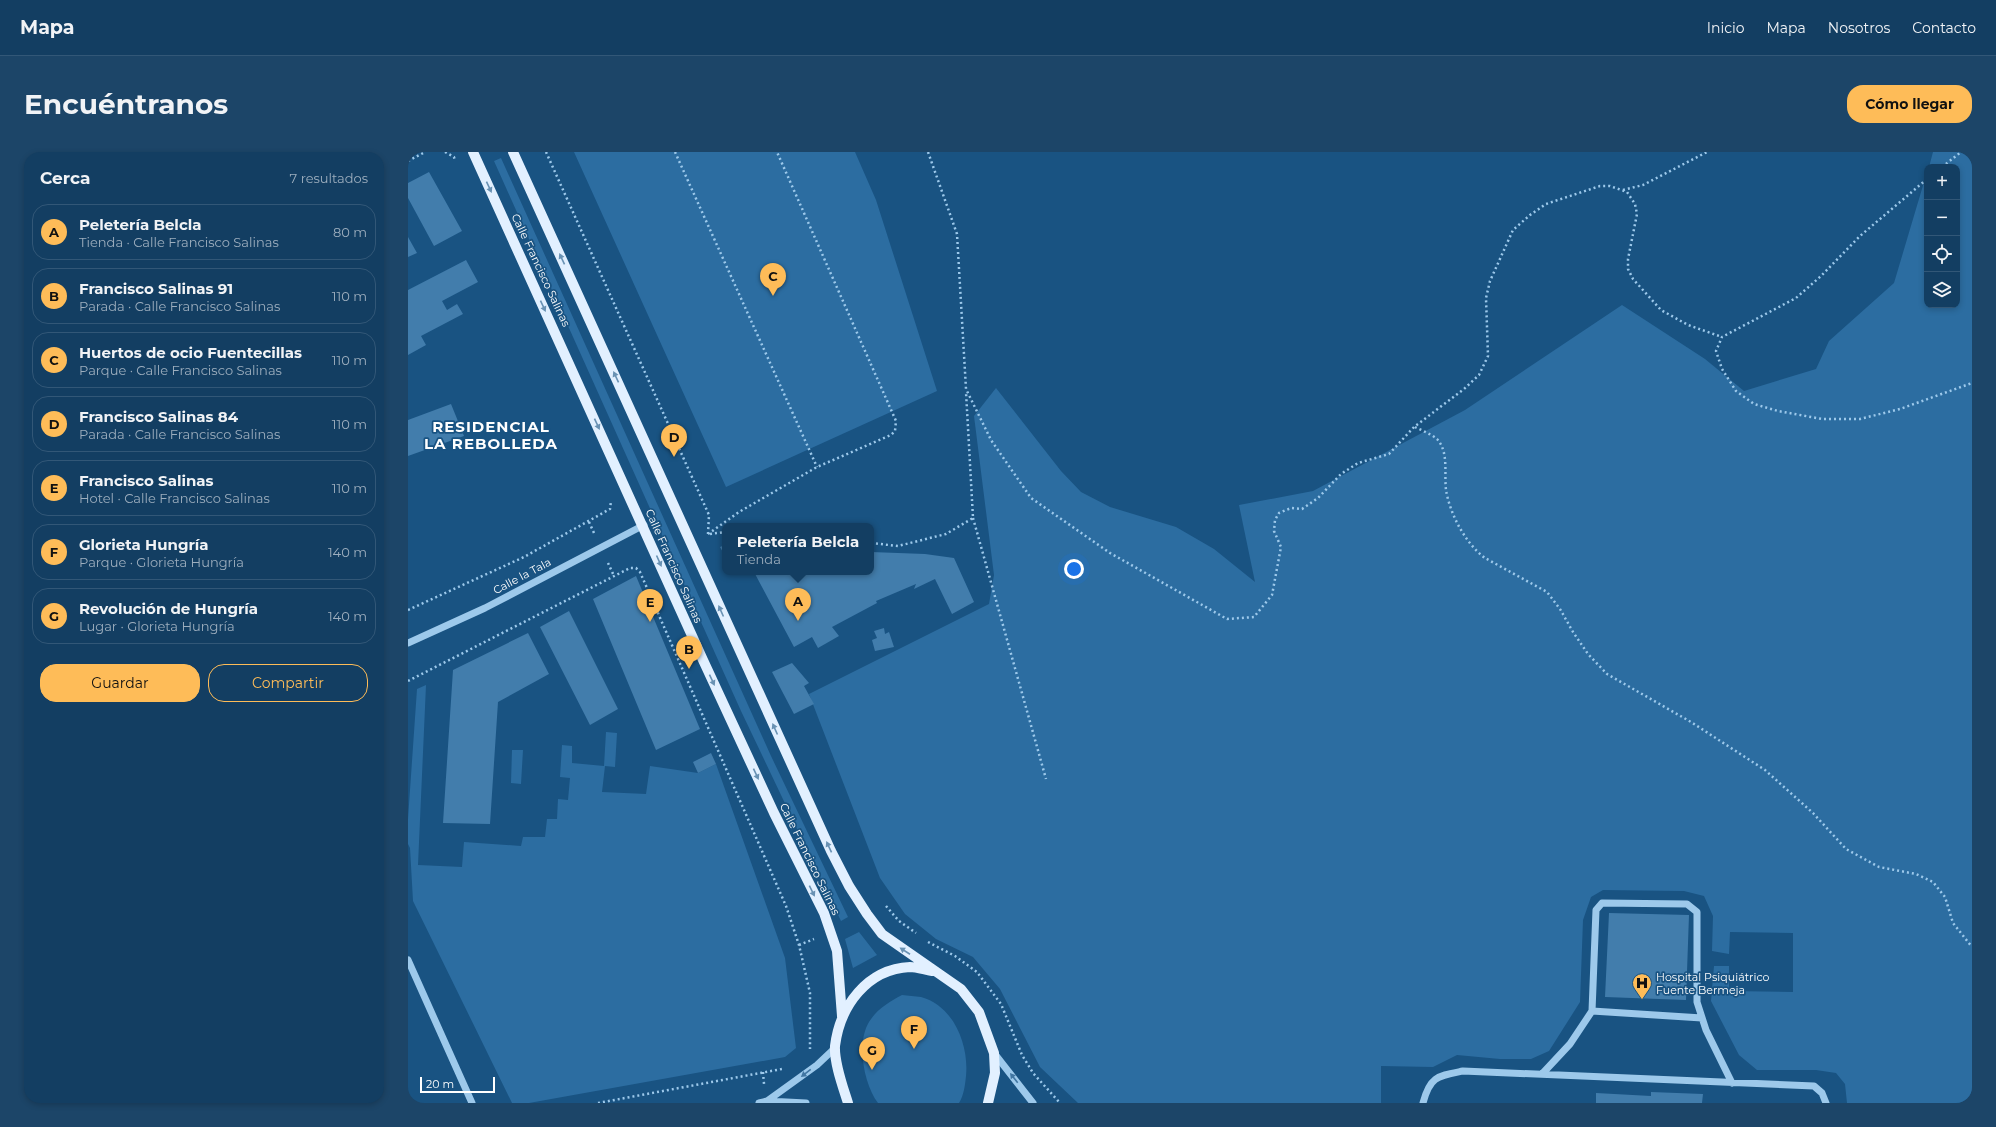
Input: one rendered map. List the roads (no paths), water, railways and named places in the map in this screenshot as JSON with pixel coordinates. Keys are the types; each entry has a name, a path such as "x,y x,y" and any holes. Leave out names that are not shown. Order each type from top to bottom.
{"main road":[{"name":"Calle Francisco Salinas","path":"473,152 644,526 734,728 824,914 837,951 842,1016"},
{"name":"Calle Francisco Salinas","path":"513,152 830,851 849,886 882,934 898,947 961,989 979,1012 992,1043 994,1053 995,1073 988,1103"},
{"path":"848,1103 840,1081 835,1048 842,1016 858,992 880,974 911,967 937,972"}],"street":[{"name":"Calle la Tala","path":"408,643 485,608 644,526"},
{"path":"1542,1074 1570,1044 1592,1011 1596,910 1602,904 1687,904 1697,912 1697,1002 1706,1030 1732,1083"},
{"path":"408,960 472,1103"},
{"path":"1592,1011 1702,1018"},
{"path":"767,1102 817,1064 835,1048"},
{"path":"994,1053 1033,1103"},
{"path":"1423,1103 1427,1086 1441,1075 1463,1071 1814,1086 1822,1093 1826,1103"},
{"path":"759,1103 806,1103"}],"place":[{"name":"Huertos de ocio Fuentecillas","path":"773,296"},
{"name":"Francisco Salinas 84","path":"674,457"},
{"name":"Peletería Belcla","path":"798,621"},
{"name":"Francisco Salinas","path":"650,622"},
{"name":"Francisco Salinas 91","path":"689,669"},
{"name":"Hospital Psiquiátrico Fuente Bermeja","path":"1642,1000"},
{"name":"Glorieta Hungría","path":"914,1049"},
{"name":"Revolución de Hungría","path":"872,1070"}],"district":[{"name":"RESIDENCIAL LA REBOLLEDA","path":"491,434"}]}
